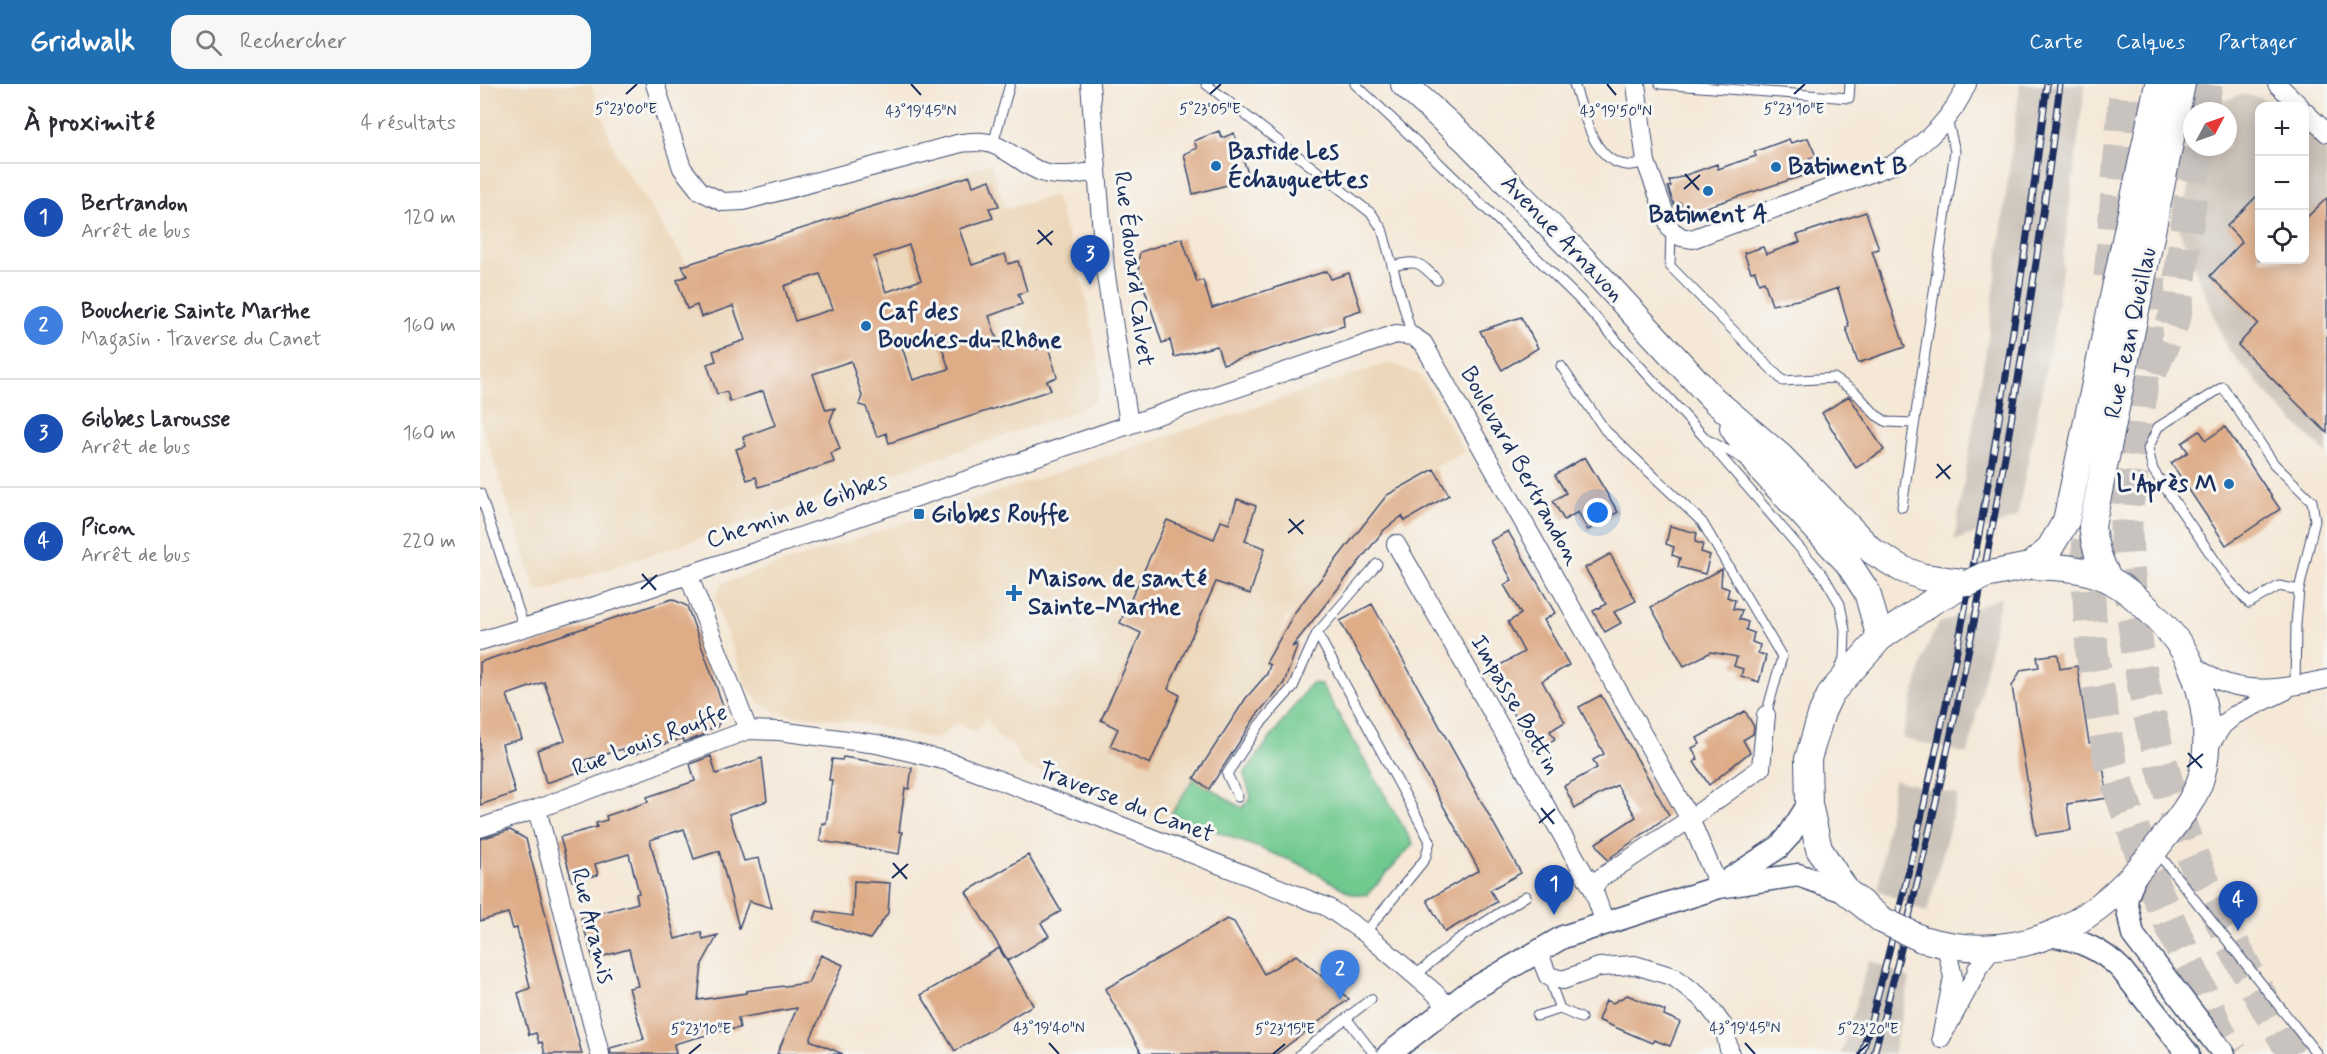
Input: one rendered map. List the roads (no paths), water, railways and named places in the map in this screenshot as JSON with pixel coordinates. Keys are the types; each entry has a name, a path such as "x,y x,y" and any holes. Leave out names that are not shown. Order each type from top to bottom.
{"main road":[{"name":"Avenue Arnavon","path":"1404,84 1465,139 1599,276 1714,400 1781,457 1872,550 1902,569 1923,577 1969,583"},
{"name":"Rue Jean Queillau","path":"2029,566 2048,550 2066,521 2158,84"},
{"name":"Rue Jean Queillau","path":"2109,579 2099,562 2092,526 2182,84"},
{"name":"Avenue Arnavon","path":"1714,400 1761,469 1848,563 1867,592 1880,638"},
{"path":"2029,566 2073,568 2109,579 2139,601 2168,631 2190,661 2203,701 2207,749 2201,779 2188,806 2135,875 2077,923 2051,935 2023,945 1946,946 1922,939 1882,920 1847,892 1819,849 1809,804 1808,759 1822,711 1831,693 1880,638 1933,601 1985,575 2029,566"}],"street":[{"path":"655,84 682,168 700,191 723,202 743,201 961,143 993,144 1025,164 1048,174 1078,175 1096,171"},
{"name":"Rue Édouard Calvet","path":"1090,84 1104,269 1129,424"},
{"path":"1636,84 1646,162 1671,230 1681,237 1692,239 1892,165 1917,148 1947,119 1967,84"},
{"path":"2277,84 2296,102"},
{"path":"2309,116 2327,133"},
{"path":"1129,424 1396,334 1412,336"},
{"name":"Boulevard Bertrandon","path":"1412,336 1423,343 1690,819 1719,887"},
{"name":"Chemin de Gibbes","path":"480,641 688,574 1129,424"},
{"name":"Impasse Bottin","path":"1396,544 1593,889 1605,923"},
{"name":"Rue Louis Rouffe","path":"480,828 748,730 688,574"},
{"path":"2190,661 2203,674 2230,686 2243,688 2295,686 2326,681"},
{"path":"2207,749 2223,725 2235,715 2295,686"},
{"path":"1593,889 1599,879 1690,819 1761,768 1766,715"},
{"name":"Traverse du Canet","path":"748,730 779,731 876,744 947,761 1091,814 1327,908 1365,933 1449,1008"},
{"path":"1719,887 1779,847 1809,804"},
{"name":"Rue Aramis","path":"537,809 600,1054"},
{"path":"1389,1054 1470,991 1563,937 1719,887 1798,875 1847,892"},
{"path":"2135,875 2126,900 2133,935 2224,1054"},
{"path":"2051,935 2076,940 2108,956 2121,969 2188,1054"},
{"path":"1939,1046 1953,977 1946,946"},
{"path":"1939,1046 1977,969 1994,947"},
{"path":"1538,951 1548,976 1563,980 1599,967 1635,965 1674,977 1704,1000 1724,1028 1730,1054"}],"lane":[{"path":"993,144 1010,84"},
{"path":"1206,84 1372,214 1382,229 1412,336"},
{"path":"1355,84 1426,149 1579,299 1705,438 1823,576 1840,604 1845,630 1844,658 1831,693"},
{"path":"1574,84 1595,140 1608,159 1628,166 1646,162"},
{"path":"1660,84 1848,98 1850,84"},
{"path":"1902,507 1955,151 1947,119"},
{"path":"1671,230 1670,266 1783,381 1834,378 1855,392 1876,415 1887,422 1914,423"},
{"path":"1392,266 1412,261 1421,263 1437,280"},
{"path":"1562,366 1605,429 1702,522 1782,657 1766,715"},
{"path":"2295,686 2299,590 2315,520 2312,501 2274,464 2223,387 2158,427 2148,449 2153,470 2227,578 2249,603 2279,586 2299,590"},
{"path":"1705,438 1761,469 1806,501"},
{"path":"480,493 524,627"},
{"path":"1822,515 1847,535 1872,550"},
{"path":"1238,797 1227,774 1260,724 1293,687 1317,633 1377,564"},
{"path":"1317,633 1430,841 1425,859 1365,933"},
{"path":"2155,850 2317,1054"},
{"path":"1415,976 1456,940 1526,896"},
{"path":"1548,976 1560,1010"},
{"path":"1300,1054 1371,999"},
{"path":"1537,1016 1560,1010 1581,1018"},
{"path":"1347,1019 1374,1054"}],"tunnel":[{"path":"2110,277 2126,84"},
{"path":"2203,102 2206,84"},
{"path":"2151,371 2175,317 2196,156"},
{"path":"2150,277 2135,451 2126,523 2132,612 2144,689 2162,766 2197,868 2236,949 2294,1054"},
{"path":"2089,540 2087,563 2092,652 2110,761 2148,873 2219,1033 2232,1054"}],"railway":[{"path":"1862,1054 1922,814 1972,572 2013,329 2047,84"},
{"path":"1874,1054 1933,814 1984,572 2026,329 2060,84"}],"place":[{"name":"Bastide Les Échauguettes","path":"1216,166"},
{"name":"Batiment B","path":"1776,167"},
{"name":"Batiment A","path":"1708,191"},
{"name":"Gibbes Larousse","path":"1090,285"},
{"name":"Caf des Bouches-du-Rhône","path":"866,326"},
{"name":"L'Après M","path":"2229,484"},
{"name":"Gibbes Rouffe","path":"919,514"},
{"name":"Maison de santé Sainte-Marthe","path":"1014,593"},
{"name":"Bertrandon","path":"1554,915"},
{"name":"Picon","path":"2238,931"},
{"name":"Boucherie Sainte Marthe","path":"1340,1000"}]}
